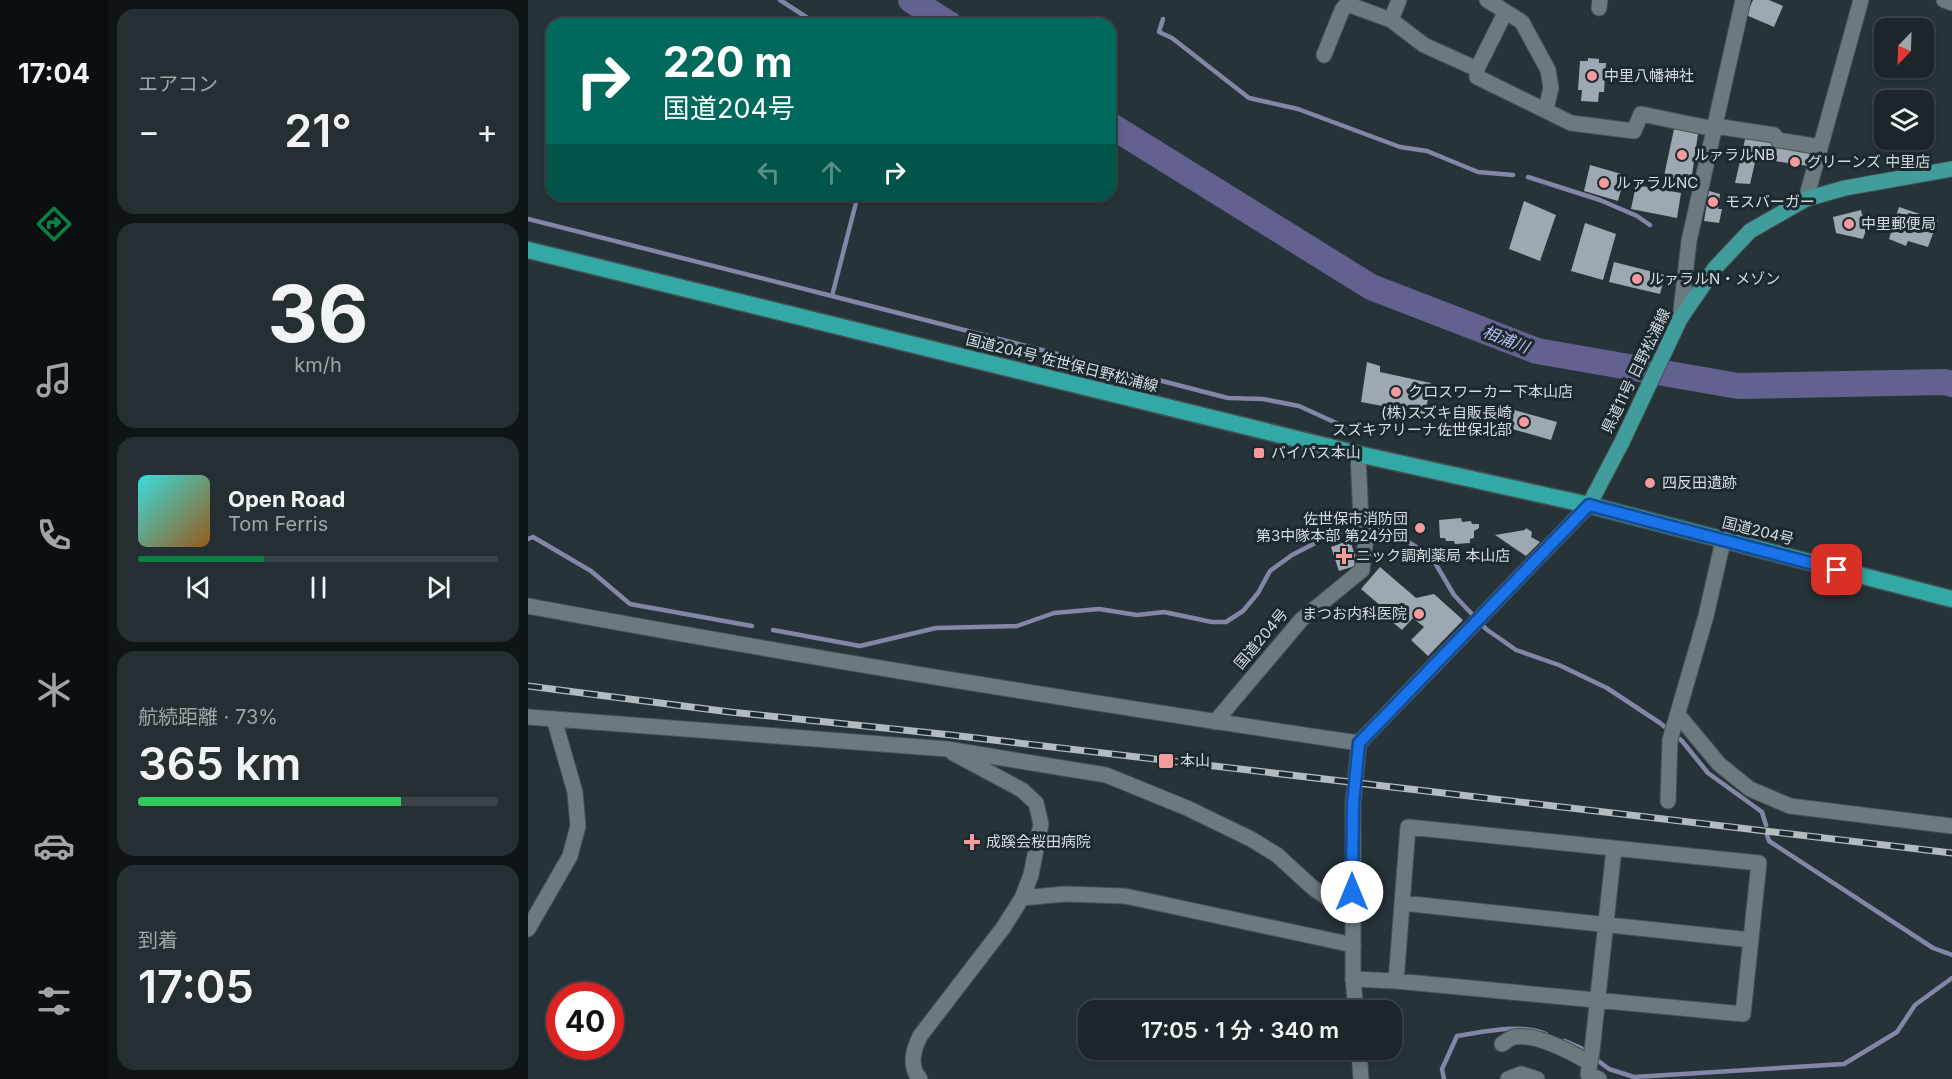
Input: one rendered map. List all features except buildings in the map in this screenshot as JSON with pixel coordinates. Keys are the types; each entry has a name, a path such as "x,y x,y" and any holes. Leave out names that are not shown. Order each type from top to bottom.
{"highway":[{"name":"国道204号 佐世保日野松浦線","path":"528,250 1358,454 1589,505"},
{"name":"国道204号","path":"1589,505 1952,599"}],"main road":[{"name":"県道11号 日野松浦線","path":"1589,505 1622,442 1680,319 1715,268 1750,231 1806,199 1845,188 1952,169"}],"street":[{"path":"1391,20 1399,0"},
{"path":"1488,0 1522,22 1548,69 1551,88 1546,109"},
{"path":"1680,319 1689,241 1743,0"},
{"path":"1806,199 1861,0"},
{"path":"1944,0 1952,3"},
{"path":"1324,55 1342,10 1347,4 1391,20 1424,45 1477,69"},
{"path":"1505,13 1477,69 1478,77 1571,123 1635,131 1641,114 1715,128 1774,135 1778,140 1820,147"},
{"name":"国道204号","path":"1215,722 1300,620 1362,570 1366,538 1361,520 1358,454"},
{"path":"1355,1000 1352,905 1353,804 1359,743 1589,505"},
{"path":"1668,801 1670,740 1706,616 1723,540"},
{"path":"528,606 750,647 1359,743"},
{"path":"1678,716 1719,764 1750,789 1790,806 1952,826"},
{"path":"528,717 947,749 1106,775 1187,808 1251,840 1277,855 1330,900 1352,905"},
{"path":"528,930 570,856 578,826 574,792 554,719"},
{"path":"920,1079 916,1075 912,1051 920,1036 1003,928 1022,898 1031,875 1041,824 1036,803 1022,790 965,761 947,749"},
{"path":"1353,979 1598,999 1743,1014 1759,863 1408,826 1396,981"},
{"path":"1502,1044 1514,1037 1537,1039 1562,1048 1591,1067 1614,849"},
{"path":"1022,898 1065,894 1125,896 1353,945"},
{"path":"1402,903 1751,940"},
{"path":"1360,1060 1361,1079"},
{"path":"1508,1079 1521,1074 1537,1079"}],"waterway":[{"path":"780,0 808,18"},
{"name":"相浦川","path":"911,0 940,18"},
{"path":"1163,19 1159,32 1172,38 1249,98 1298,109 1400,147 1427,151 1478,172 1513,175"},
{"name":"相浦川","path":"1116,129 1371,287 1537,351 1738,386 1945,382 1952,384"},
{"path":"1528,177 1600,200 1637,216 1650,225"},
{"path":"528,219 832,296 856,201"},
{"path":"832,296 1228,398 1263,399 1299,406 1345,427"},
{"path":"773,630 860,646 936,628 1017,626 1054,613 1099,609 1137,615 1164,612 1212,622 1226,622 1243,611 1258,593 1270,571 1292,555 1325,538 1368,523 1395,534 1431,556 1454,595 1486,629 1516,650 1559,665 1607,688 1660,723 1682,741 1708,773 1762,812 1766,825"},
{"path":"528,539 533,537 591,571 630,604 752,626"},
{"path":"1767,835 1769,841 1933,948 1952,955"},
{"path":"1565,1041 1581,1048 1609,1069 1634,1077 1844,1064 1897,1032 1915,1005 1952,978"},
{"path":"1444,1079 1442,1069 1457,1036 1513,1029 1546,1034"}],"railway":[{"path":"528,686 730,712 951,735 1952,853"}],"place":[{"name":"中里八幡神社","path":"1592,76"},
{"name":"ルァラルNB","path":"1682,155"},
{"name":"グリーンズ 中里店","path":"1795,162"},
{"name":"ルァラルNC","path":"1604,183"},
{"name":"モスバーガー","path":"1713,202"},
{"name":"中里郵便局","path":"1849,224"},
{"name":"ルァラルN・メゾン","path":"1637,279"},
{"name":"クロスワーカー下本山店","path":"1396,392"},
{"name":"(株)スズキ自販長崎 スズキアリーナ佐世保北部","path":"1524,422"},
{"name":"バイパス本山","path":"1259,453"},
{"name":"四反田遺跡","path":"1650,483"},
{"name":"佐世保市消防団 第3中隊本部 第24分団","path":"1420,528"},
{"name":"ニック調剤薬局 本山店","path":"1344,556"},
{"name":"まつお内科医院","path":"1419,614"},
{"name":"本山","path":"1166,761"},
{"name":"成蹊会桜田病院","path":"972,842"}],"route":[{"path":"1352,892 1353,804 1359,743 1589,505 1837,570"}]}
